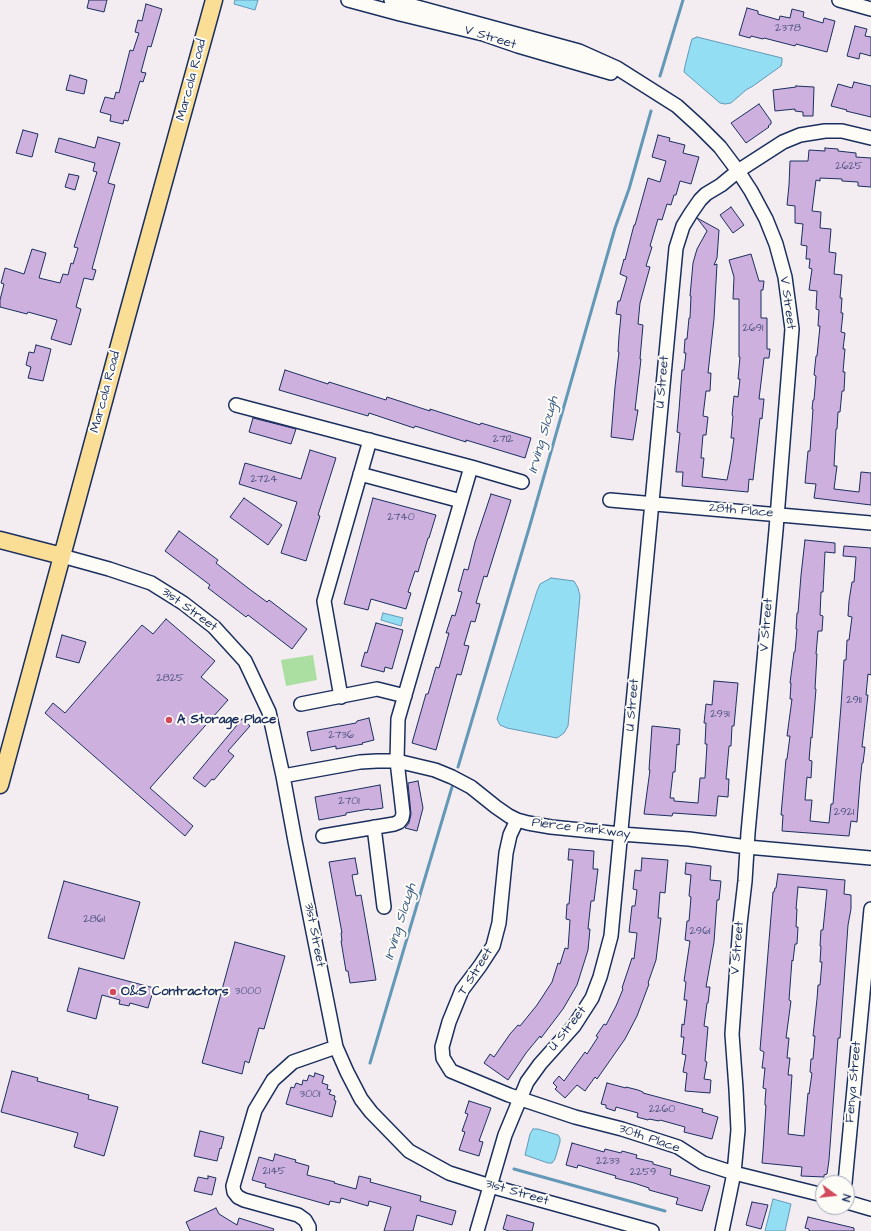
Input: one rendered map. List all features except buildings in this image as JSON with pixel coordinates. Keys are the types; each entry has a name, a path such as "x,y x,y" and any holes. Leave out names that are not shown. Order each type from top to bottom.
{"main road":[{"name":"Marcola Road","path":"0,785 214,0"},
{"path":"0,540 62,556"}],"street":[{"name":"V Street","path":"348,0 483,34 518,46 632,78"},
{"name":"V Street","path":"391,0 579,51 617,68 677,106 720,147 751,191 766,219 776,244 785,277 792,329 732,1034 738,1130 734,1173 722,1231"},
{"path":"839,0 871,9"},
{"name":"U Street","path":"477,1231 505,1136 527,1082 540,1064 574,1026 592,998 611,936 676,248 683,226 691,212 706,194 782,142 808,133 825,130 842,131 871,138"},
{"path":"236,405 471,467 522,482"},
{"path":"341,697 324,600 370,440"},
{"path":"323,836 394,824 399,822 402,818 403,813 397,761 398,719 471,467"},
{"path":"360,474 461,501"},
{"name":"28th Place","path":"610,500 871,523"},
{"name":"31st Street","path":"62,556 109,568 151,583 183,603 214,627 245,661 269,712 336,1047 347,1072 362,1099 376,1117 409,1151 449,1173 490,1186 652,1231"},
{"path":"301,704 377,689 405,696"},
{"name":"Pierce Parkway","path":"283,776 360,762 397,761 435,770 452,777 471,787 496,807 517,820 551,827 871,858"},
{"name":"T Street","path":"517,820 510,834 506,853 499,923 492,946 480,966 462,990 449,1022 442,1047 443,1058 451,1071 520,1099"},
{"path":"374,827 384,907"},
{"name":"Fenya Street","path":"846,1175 871,909"},
{"path":"310,1231 305,1220 298,1215 244,1200 238,1197 234,1192 233,1186 255,1110 273,1080 293,1062 336,1047"},
{"name":"30th Place","path":"520,1099 575,1117 622,1129 678,1147 703,1163 734,1173 815,1194"},
{"path":"855,1204 871,1209"}],"green space":[{"path":"313,655 317,680 286,686 281,660"}],"water":[{"path":"235,0 258,0 255,10 234,4"},
{"path":"697,37 782,58 781,66 746,90 731,103 720,103 684,72 692,39"},
{"path":"551,578 574,581 580,596 568,726 564,733 557,738 507,728 500,725 497,719 537,591 540,584"},
{"path":"383,613 403,618 401,626 381,620"},
{"path":"533,1129 558,1135 560,1138 555,1159 552,1163 525,1155 530,1134"},
{"path":"773,1199 791,1204 785,1231 765,1231"}],"waterway":[{"name":"Irving Slough","path":"660,76 683,0"},
{"name":"Irving Slough","path":"458,767 530,525 615,228 629,189 651,111"},
{"name":"Irving Slough","path":"370,1063 452,787"},
{"path":"514,1169 665,1211"}],"place":[{"name":"A Storage Place","path":"169,720"},
{"name":"O&S Contractors","path":"113,992"}]}
